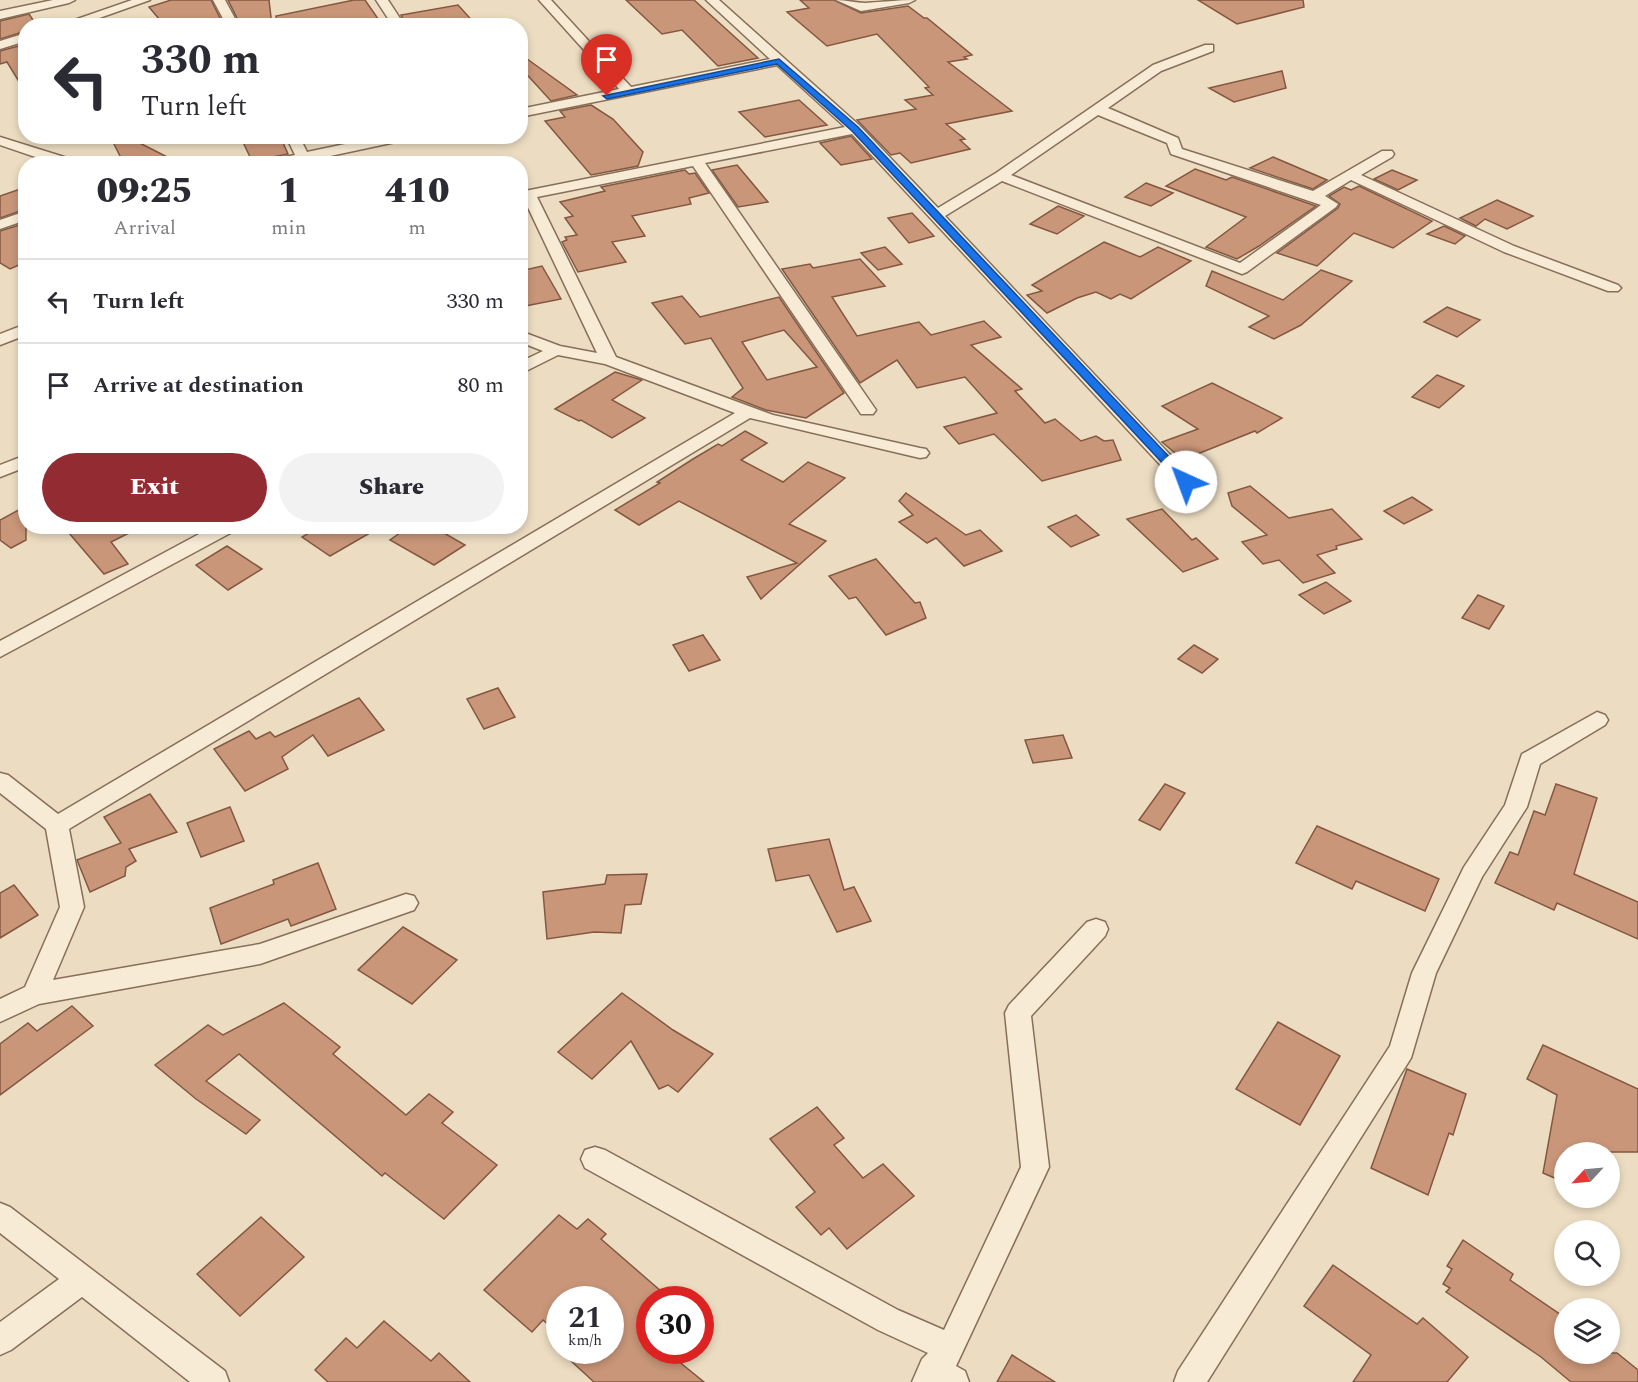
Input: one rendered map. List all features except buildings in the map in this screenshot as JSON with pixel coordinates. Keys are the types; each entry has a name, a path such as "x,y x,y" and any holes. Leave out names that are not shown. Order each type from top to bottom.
{"street":[{"path":"0,15 69,0"},
{"path":"88,18 144,0"},
{"path":"219,0 229,18"},
{"path":"382,0 394,18"},
{"path":"545,0 629,92"},
{"path":"712,0 855,129 1186,482"},
{"path":"842,0 861,7 909,0"},
{"path":"0,45 18,39"},
{"path":"937,215 1001,176 1157,68 1209,48"},
{"path":"528,111 779,62"},
{"path":"1001,176 1242,269 1331,204 1314,196 1176,150 1173,141 1103,111 1095,111"},
{"path":"528,195 855,129"},
{"path":"0,140 18,136"},
{"path":"0,140 48,156"},
{"path":"308,156 366,144"},
{"path":"1314,196 1387,154"},
{"path":"696,160 867,410"},
{"path":"1351,175 1509,249 1613,288"},
{"path":"528,204 609,360"},
{"path":"0,225 18,218"},
{"path":"0,340 18,332"},
{"path":"528,339 556,350 609,360 768,419 920,453"},
{"path":"528,365 556,350"},
{"path":"57,825 748,412"},
{"path":"0,472 18,464"},
{"path":"0,650 214,534"},
{"path":"1189,1382 1402,1050 1424,973 1472,873 1516,807 1530,760 1597,720"},
{"path":"0,781 57,825 72,907 35,994"},
{"path":"0,1011 35,994 260,954 406,903"},
{"path":"941,1371 1035,1167 1018,1013 1096,929"},
{"path":"595,1159 888,1320 945,1346 941,1371"},
{"path":"0,1216 214,1382"},
{"path":"0,1340 82,1280"}],"route":[{"path":"607,96 779,62 855,129 1186,482"}]}
